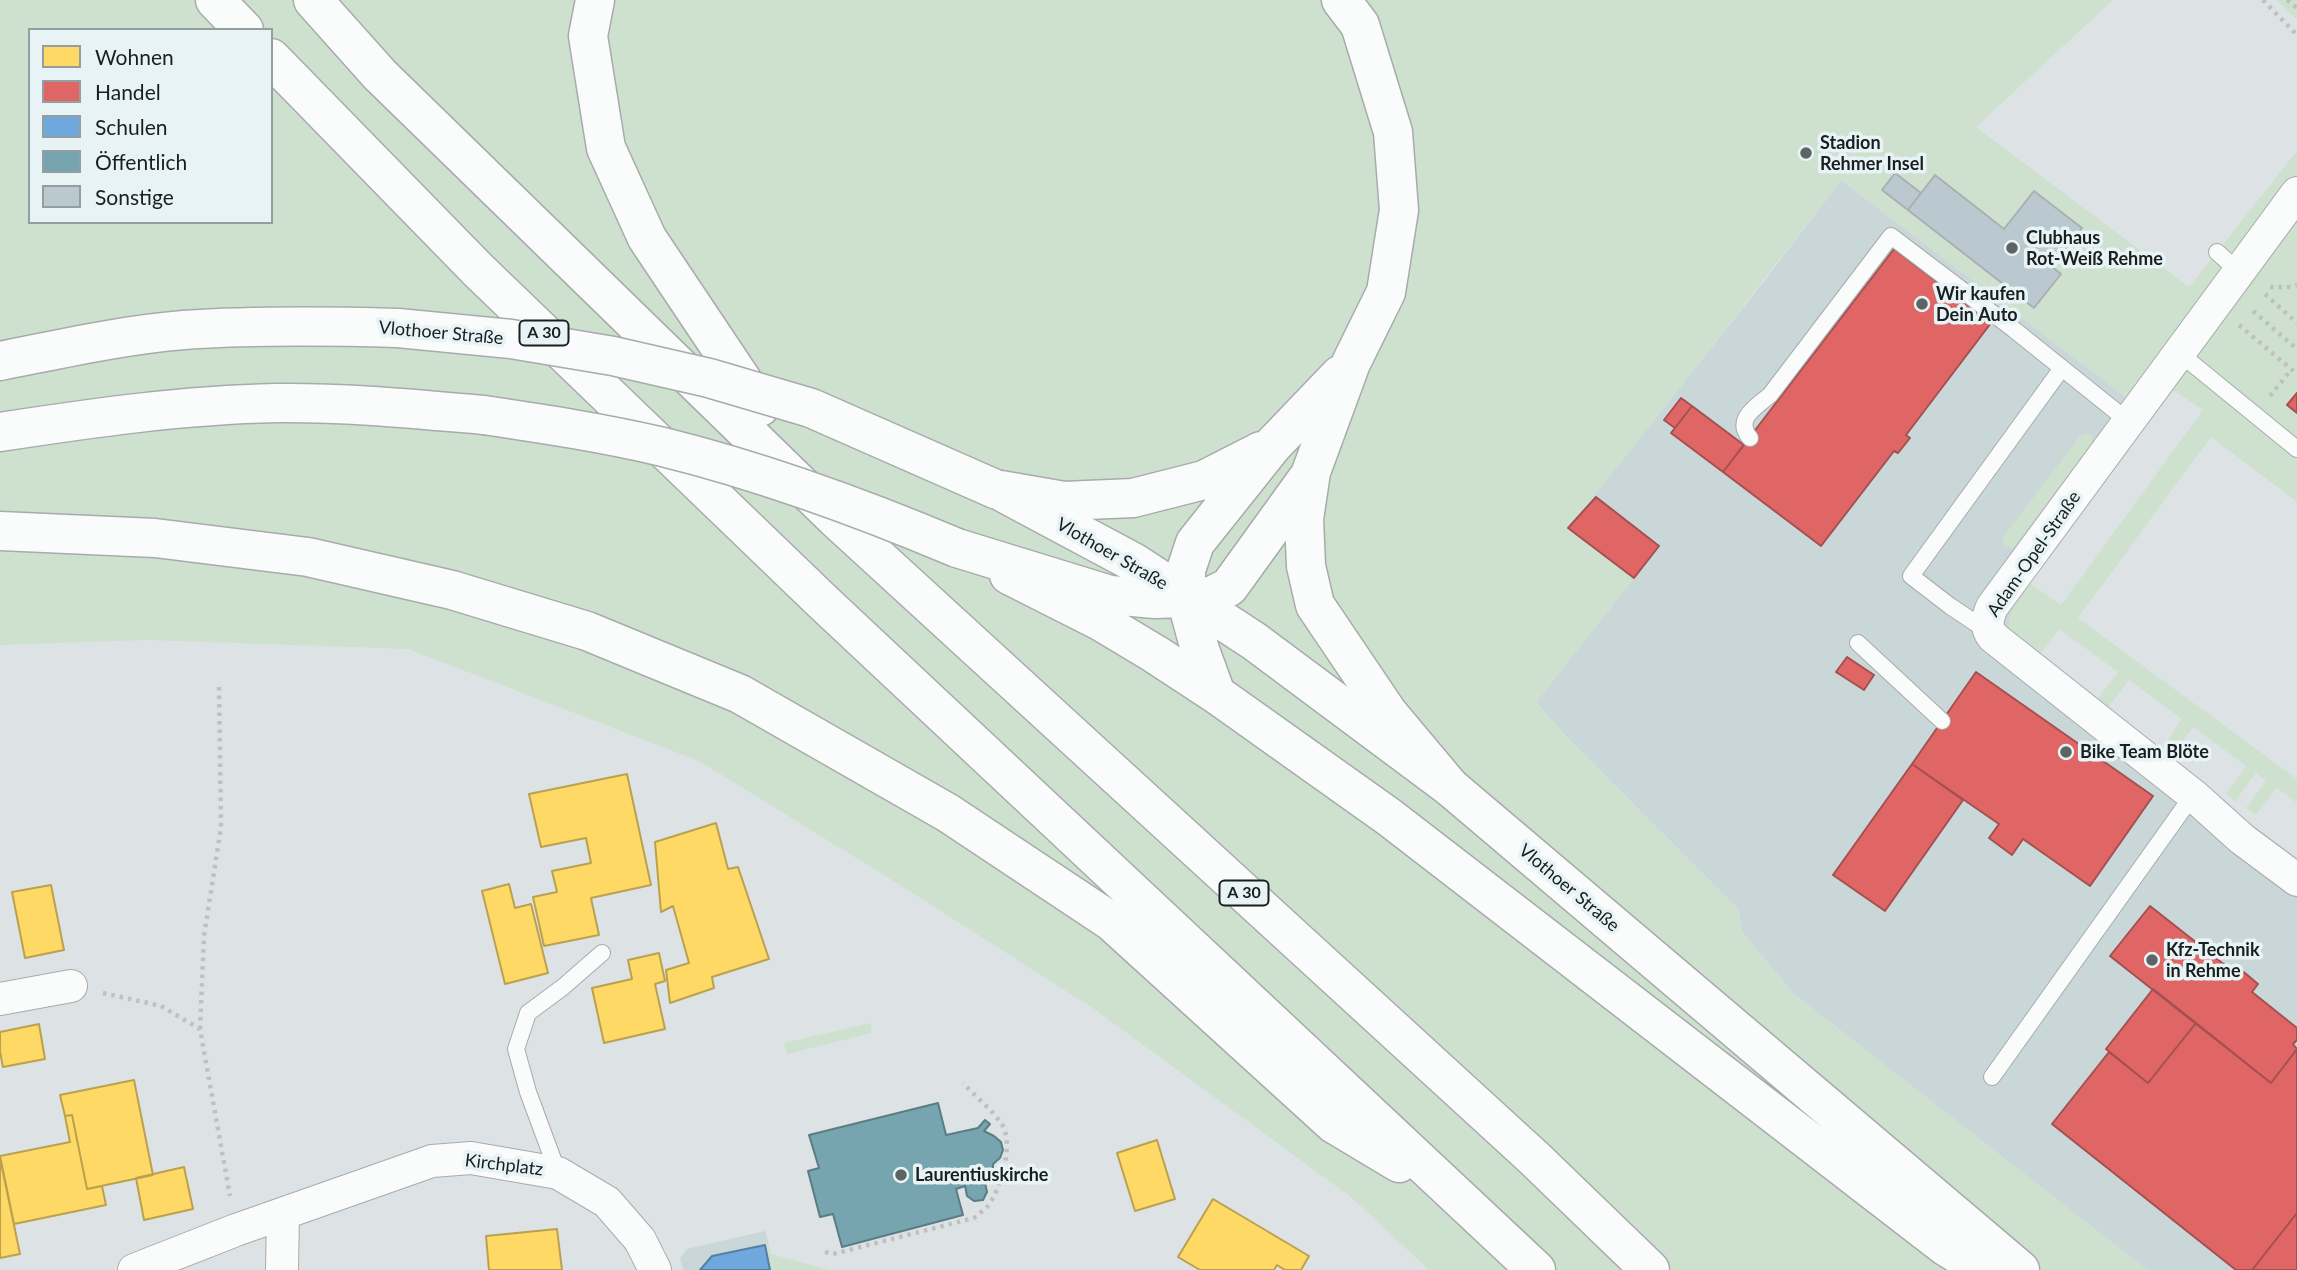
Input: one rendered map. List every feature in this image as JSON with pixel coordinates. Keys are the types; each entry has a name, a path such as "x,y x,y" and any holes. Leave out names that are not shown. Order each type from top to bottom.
{"main road":[{"path":"215,0 242,28"},
{"name":"A 30","path":"313,0 380,75 835,519 1534,1158 1650,1270"},
{"path":"595,0 588,36 606,148 647,238 835,519"},
{"path":"1341,0 1360,24 1394,132 1399,210 1386,292 1351,363 1311,472 1304,519 1306,566 1315,605 1388,713 1450,787"},
{"name":"A 30","path":"273,60 478,270 823,602 1536,1270"},
{"name":"Vlothoer Straße","path":"0,361 77,345 181,330 277,325 398,328 536,343 613,356 709,378 811,408 996,489 1133,562 1254,641 1450,787 2020,1270"},
{"path":"1216,694 1200,650 1186,598 1186,570 1195,543 1273,445 1351,363"},
{"path":"0,432 104,416 279,403 369,405 484,415 664,447 861,508 957,548 1100,621 1216,694 1389,817 1934,1238 1984,1270"},
{"path":"996,489 1064,501 1133,498 1204,480 1273,445"},
{"path":"957,548 1110,595 1155,599 1212,596 1229,587 1311,472"},
{"path":"0,531 155,538 308,557 452,590 587,631 740,694 948,813 1112,922 1334,1124 1464,1202"}],"street":[{"name":"Adam-Opel-Straße","path":"2289,878 2237,848 2193,795 1989,632 1987,621 1992,607 2237,270 2297,193"},
{"path":"0,999 71,986"},
{"name":"Kirchplatz","path":"134,1270 236,1230 432,1161 471,1158 558,1172 607,1202 640,1240 654,1267"},
{"path":"282,1270 283,1214"}],"lane":[{"path":"1750,438 1743,425 1746,415 1770,395 1891,236 2128,421"},
{"path":"2178,352 2297,449"},
{"path":"1989,632 1911,576 2062,368"},
{"path":"1858,643 1942,721"},
{"path":"1992,1077 2193,795"},
{"path":"558,1172 528,1092 516,1049 528,1013 564,987 602,953"}],"path":[{"path":"2263,0 2297,35"},
{"path":"2287,0 2297,8"},
{"path":"2237,270 2297,323"},
{"path":"2214,304 2297,374"},
{"path":"2263,321 2297,349"},
{"path":"2255,414 2291,370"},
{"path":"219,682 221,827 204,936 200,1029 236,1230"},
{"path":"71,986 161,1006 200,1029"},
{"path":"825,1252 833,1254 974,1218 988,1206 999,1184 1007,1157 1008,1140 1003,1125 963,1083"}],"shaded area":[{"path":"1841,180 2127,398 2028,582 2033,663 2297,858 2297,1270 2147,1270 1794,994 1742,932 1738,909 1564,734 1536,702 1634,578 1568,528"},
{"path":"765,1231 769,1244 765,1245 770,1270 683,1270 680,1258 687,1249"}],"green space":[{"path":"0,0 2113,0 1976,127 2189,287 2297,151 2297,502 2211,437 2078,618 2297,779 2297,803 2277,788 2256,815 2246,808 2266,781 2256,773 2235,801 2226,794 2246,766 2193,727 2172,755 2162,748 2182,719 2129,680 2108,708 2097,700 2118,672 2059,629 2033,663 2016,646 2010,635 2012,611 2028,582 2061,605 2203,410 2170,388 2127,398 1841,180 1568,528 1634,578 1536,702 1564,734 1738,909 1742,932 1794,994 2147,1270 1429,1270 1351,1197 1094,1009 699,761 408,649 148,640 0,645"},
{"path":"2276,0 2297,0 2297,20"},
{"path":"2087,433 2093,436 2091,444 2013,548 2006,547 2003,544 2004,536 2080,436"},
{"path":"870,1023 872,1033 787,1054 784,1043"},
{"path":"769,1244 771,1254 830,1270 770,1270 765,1245"}],"building: Wohnen":[{"path":"627,774 651,885 591,898 599,935 544,946 533,897 557,892 552,871 591,863 586,838 541,847 529,794"},
{"path":"716,823 728,869 738,867 769,959 712,977 714,988 670,1003 666,970 689,963 673,906 661,912 655,842"},
{"path":"509,884 515,908 531,904 548,973 505,984 482,891"},
{"path":"51,885 64,950 25,958 12,892"},
{"path":"659,953 665,981 655,984 665,1029 604,1043 592,988 632,979 628,960"},
{"path":"39,1024 45,1059 3,1067 0,1032"},
{"path":"134,1080 153,1175 87,1189 72,1115 65,1116 60,1095"},
{"path":"72,1115 87,1189 102,1186 106,1205 14,1224 0,1156 70,1142 65,1116"},
{"path":"1157,1140 1175,1199 1135,1211 1117,1153"},
{"path":"0,1158 20,1254 0,1258"},
{"path":"184,1167 193,1209 144,1220 136,1178"},
{"path":"1213,1199 1309,1256 1301,1270 1285,1270 1277,1265 1274,1270 1200,1270 1178,1257"},
{"path":"557,1229 562,1270 489,1270 486,1236"}],"building: Handel":[{"path":"1894,249 1991,323 1906,435 1910,438 1898,453 1894,451 1821,546 1723,472"},
{"path":"2297,393 2297,413 2287,405"},
{"path":"1681,398 1692,406 1675,428 1664,420"},
{"path":"1692,406 1744,445 1723,472 1671,433"},
{"path":"1596,497 1659,546 1634,578 1568,528"},
{"path":"1847,657 1874,675 1864,690 1836,672"},
{"path":"1976,672 2153,796 2090,886 2023,839 2012,855 1989,838 1999,824 1912,764"},
{"path":"1912,764 1963,800 1885,911 1833,875"},
{"path":"2150,906 2235,973 2239,968 2258,984 2252,992 2297,1028 2297,1040 2293,1044 2297,1049 2271,1083 2110,956"},
{"path":"2153,989 2196,1023 2148,1083 2106,1049"},
{"path":"2196,1023 2271,1083 2297,1049 2297,1213 2252,1270 2236,1270 2052,1124 2109,1052 2148,1083"},
{"path":"2297,1213 2297,1270 2252,1270"}],"building: Schulen":[{"path":"765,1245 770,1270 700,1270 712,1256"}],"building: Öffentlich":[{"name":"Laurentiuskirche","path":"938,1103 946,1135 978,1128 985,1120 990,1124 984,1131 1001,1142 1003,1150 1000,1158 993,1164 993,1180 985,1183 987,1192 983,1200 974,1201 967,1196 965,1186 956,1189 963,1215 842,1247 833,1214 820,1217 808,1171 819,1168 809,1135"}],"building: Sonstige":[{"path":"1895,173 1921,193 1908,210 1882,190"},
{"name":"Clubhaus Rot-Weiß Rehme","path":"1935,175 2004,229 2034,191 2082,228 2052,267 2061,274 2034,308 1908,210"}],"place":[{"name":"Stadion Rehmer Insel","path":"1806,153"},
{"name":"Clubhaus Rot-Weiß Rehme","path":"2012,248"},
{"name":"Wir kaufen Dein Auto","path":"1922,304"},
{"name":"Bike Team Blöte","path":"2066,752"},
{"name":"Kfz-Technik in Rehme","path":"2152,960"},
{"name":"Laurentiuskirche","path":"901,1175"}]}
